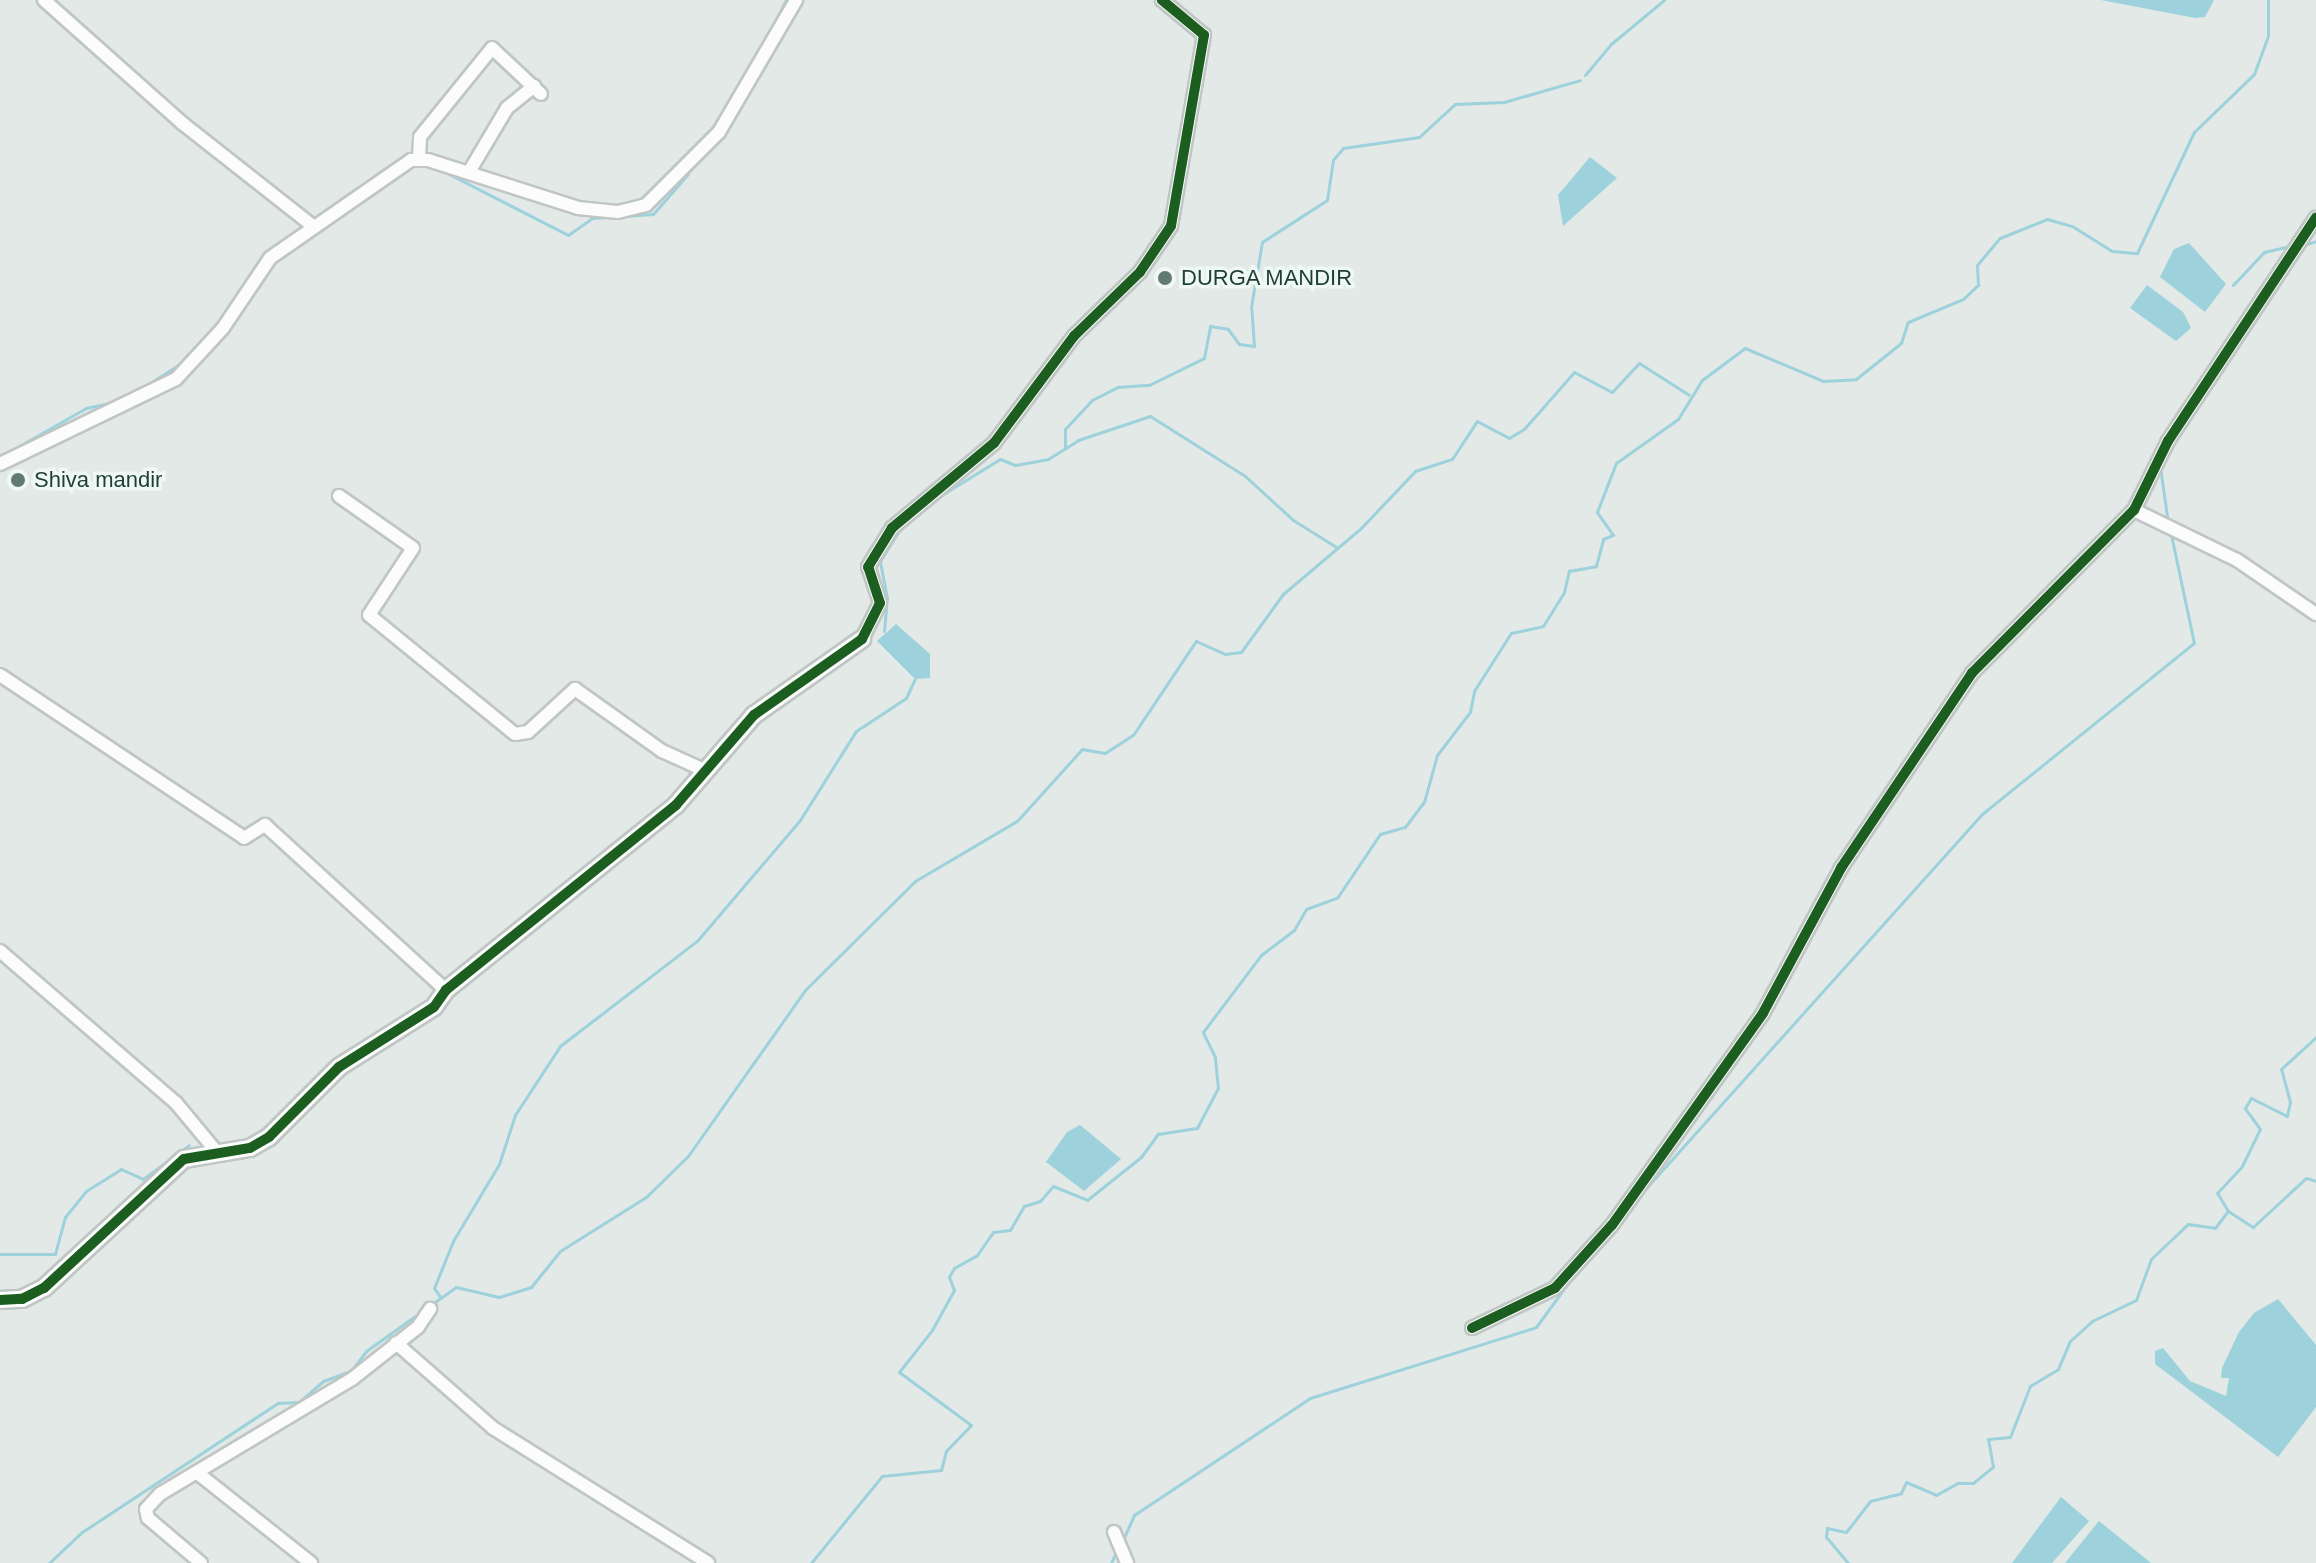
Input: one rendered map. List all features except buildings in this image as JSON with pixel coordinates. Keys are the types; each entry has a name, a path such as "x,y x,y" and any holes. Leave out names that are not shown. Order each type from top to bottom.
{"street":[{"path":"44,0 182,123 314,227"},
{"path":"0,464 176,379 223,328 270,258 419,158 578,208 618,212 646,205 719,132 796,0"},
{"path":"0,1300 22,1299 44,1288 184,1159 216,1151 250,1148 269,1137 339,1067 434,1007 446,990 676,805 754,715 862,639 874,623 880,591 868,567 892,528 994,443 1074,336 1140,272 1171,226 1204,35 1162,0"},
{"path":"419,158 420,137 492,48 538,90 507,108 469,172"},
{"path":"1472,1328 1555,1288 1612,1225 1763,1013 1841,868 1972,673 2134,510 2168,441 2316,217"},
{"path":"339,496 413,548 369,615 515,734 525,735 575,689 662,751 706,771"},
{"path":"2134,510 2237,560 2316,614"},
{"path":"0,675 244,838 265,825 446,990"},
{"path":"0,951 176,1103 216,1151"},
{"path":"201,1563 148,1518 146,1509 352,1379 396,1343 430,1309"},
{"path":"396,1343 493,1428 708,1563"},
{"path":"200,1475 311,1563"},
{"path":"1114,1532 1127,1563"}],"water":[{"path":"2101,0 2214,0 2205,17 2195,18"},
{"path":"1590,157 1617,178 1563,226 1558,195"},
{"path":"2189,243 2226,284 2205,312 2160,277 2174,249"},
{"path":"2147,285 2183,312 2191,328 2176,341 2130,308"},
{"path":"896,624 930,654 930,678 915,679 877,641"},
{"path":"1080,1125 1121,1159 1084,1191 1046,1162 1067,1132"},
{"path":"2278,1299 2316,1345 2316,1407 2278,1457 2155,1364 2155,1351 2163,1348 2190,1381 2226,1396 2229,1378 2221,1378 2222,1368 2239,1332 2254,1313"},
{"path":"2061,1497 2089,1521 2052,1563 2012,1563"},
{"path":"2099,1521 2151,1563 2065,1563"}],"waterway":[{"path":"765,41 786,0"},
{"path":"1585,75 1611,44 1664,0"},
{"path":"811,1563 882,1476 941,1470 946,1451 971,1425 899,1372 932,1330 954,1290 949,1277 954,1268 977,1255 993,1232 1010,1230 1024,1206 1040,1201 1053,1186 1087,1200 1141,1157 1158,1134 1197,1128 1218,1088 1215,1057 1203,1032 1261,955 1294,930 1306,909 1337,898 1380,834 1405,827 1424,802 1437,755 1470,712 1474,691 1511,633 1543,626 1564,592 1569,571 1596,566 1603,539 1613,535 1597,512 1616,463 1678,419 1702,380 1745,348 1823,381 1856,379 1901,343 1908,322 1963,299 1978,285 1977,265 2000,238 2047,219 2072,226 2112,251 2137,253 2194,132 2254,74 2268,36 2268,0"},
{"path":"1065,447 1065,429 1092,400 1118,387 1149,385 1204,358 1210,326 1228,329 1239,344 1254,346 1251,307 1262,242 1327,200 1333,160 1343,148 1419,137 1455,104 1504,102 1580,80"},
{"path":"679,164 717,124"},
{"path":"445,172 568,235 592,218 653,214 688,174"},
{"path":"361,200 395,179"},
{"path":"334,207 350,198"},
{"path":"268,253 304,226"},
{"path":"2301,246 2316,241"},
{"path":"2233,285 2264,252 2294,245"},
{"path":"216,328 261,261"},
{"path":"136,392 186,360"},
{"path":"49,1563 82,1532 278,1403 299,1402 323,1381 351,1371 366,1351 456,1287 499,1297 531,1287 560,1251 646,1197 688,1156 805,990 915,881 1017,821 1082,749 1105,753 1133,735 1196,641 1225,654 1241,652 1283,594 1361,528 1415,471 1452,459 1477,421 1509,438 1524,429 1574,372 1612,392 1639,363 1689,395"},
{"path":"0,457 86,408 118,401"},
{"path":"940,496 1000,459 1015,465 1048,459 1078,440 1150,416 1245,476 1293,520 1336,547"},
{"path":"2158,452 2165,434"},
{"path":"2160,467 2168,523"},
{"path":"884,631 887,598 880,561 901,528"},
{"path":"1639,1196 1982,814 2194,643 2170,530"},
{"path":"441,1298 434,1288 453,1241 499,1164 515,1115 560,1046 697,941 800,820 856,731 906,698 915,679"},
{"path":"2228,1211 2217,1193 2242,1166 2260,1129 2245,1108 2251,1098 2287,1116 2290,1102 2281,1069 2316,1037"},
{"path":"0,1254 55,1254 65,1217 86,1191 121,1169 143,1179 189,1145"},
{"path":"1848,1563 1826,1537 1827,1528 1846,1532 1870,1501 1901,1493 1906,1482 1936,1495 1958,1483 1973,1483 1993,1467 1988,1439 2010,1437 2030,1386 2058,1369 2070,1341 2092,1321 2136,1300 2151,1259 2188,1224 2215,1228 2228,1211 2253,1227 2306,1178 2316,1181"},
{"path":"1122,1542 1134,1515 1310,1398 1536,1327 1571,1279"},
{"path":"1111,1563 1116,1552"}],"cycle path":[{"path":"0,1300 22,1299 44,1288 184,1159 250,1148 269,1137 339,1067 434,1007 446,990 676,805 754,715 862,639 880,603 868,567 892,528 994,443 1074,336 1140,272 1171,226 1204,35 1162,0"},
{"path":"1472,1328 1555,1288 1612,1225 1763,1013 1841,868 1972,673 2134,510 2168,441 2316,217"}],"place":[{"name":"DURGA MANDIR","path":"1165,278"},
{"name":"Shiva mandir","path":"18,480"}]}
